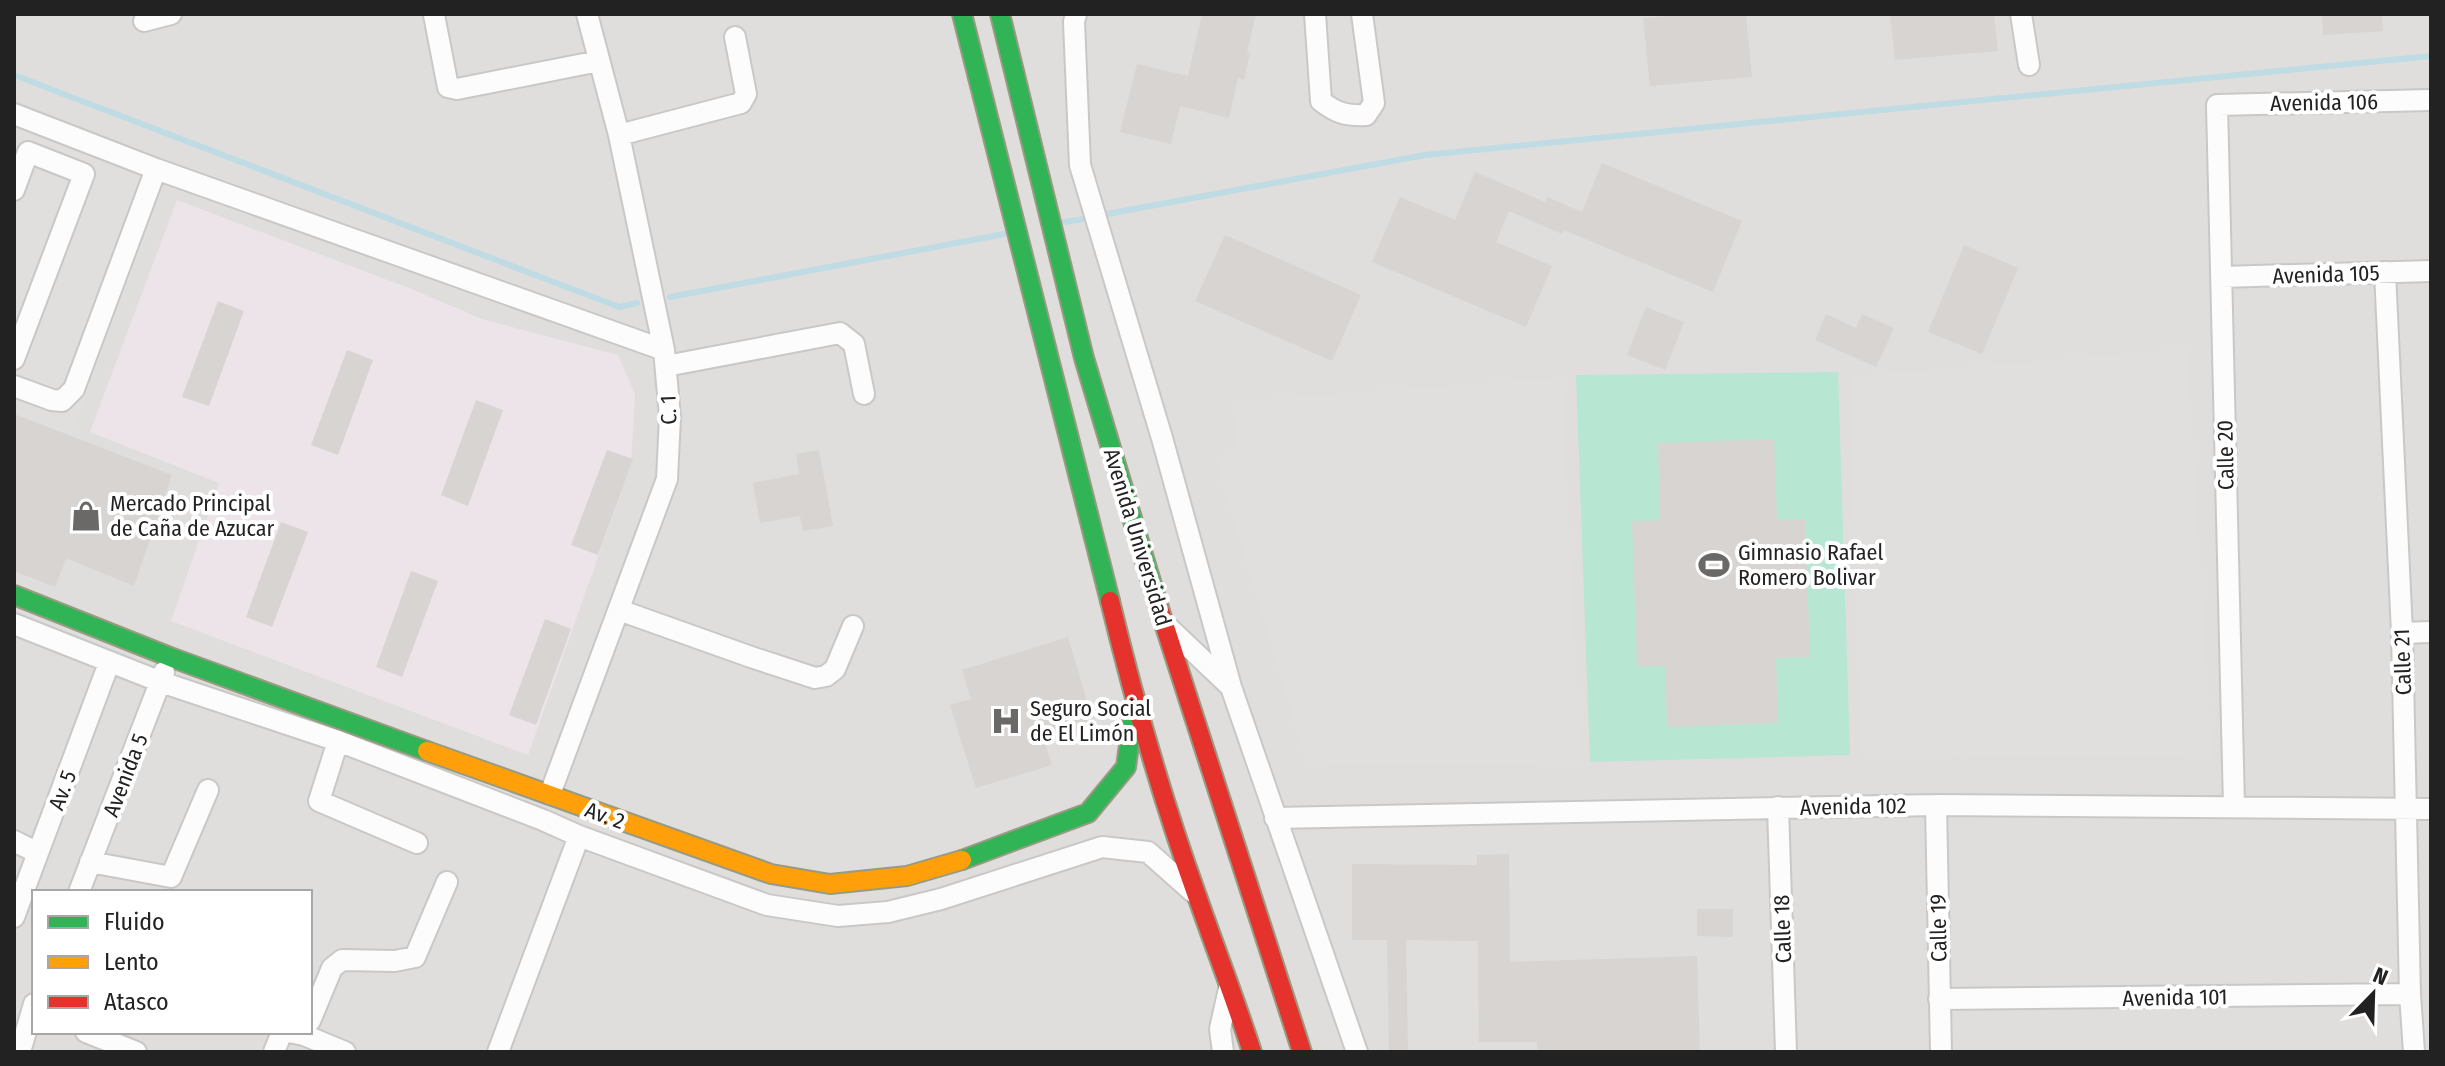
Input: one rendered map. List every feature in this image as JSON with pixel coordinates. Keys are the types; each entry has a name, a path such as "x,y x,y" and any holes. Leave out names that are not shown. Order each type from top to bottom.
{"main road":[{"name":"Avenida Universidad","path":"962,14 1135,702 1196,894 1252,1052"},
{"name":"Avenida Universidad","path":"1000,14 1084,358 1164,624 1302,1052"},
{"name":"Av. 2","path":"14,595 170,657 771,874 830,884 907,876 945,866 1088,813 1126,767 1135,702"}],"street":[{"path":"144,21 171,14"},
{"name":"C. 1","path":"550,794 667,479 670,417 665,358 619,135 587,14"},
{"path":"1076,14 1080,165 1162,438 1231,687 1357,1052"},
{"path":"1315,14 1321,101 1347,116 1366,115 1374,103 1362,14"},
{"path":"2021,14 2029,65"},
{"path":"434,15 448,87 457,89 599,61"},
{"path":"619,135 741,103 746,94 735,37"},
{"name":"Avenida 106","path":"2217,105 2431,100"},
{"name":"Calle 20","path":"2217,105 2234,806"},
{"path":"14,114 665,358 840,333 854,344 864,394"},
{"path":"14,190 28,152 84,174 14,359"},
{"path":"14,386 62,401 74,389 156,169"},
{"name":"Avenida 105","path":"2221,277 2431,271"},
{"name":"Calle 21","path":"2385,272 2402,633 2414,1052"},
{"path":"619,610 815,678 826,676 835,669 853,626"},
{"name":"Av. 2","path":"14,624 161,682 338,741 579,836 767,905 838,916 888,912 941,899 1102,847 1148,852 1196,894"},
{"path":"1164,624 1231,687"},
{"path":"2402,633 2431,632"},
{"name":"Avenida 5","path":"80,890 170,657"},
{"name":"Av. 5","path":"14,917 109,663"},
{"path":"338,741 319,801 417,843"},
{"path":"90,862 171,877 208,790"},
{"name":"Avenida 102","path":"1275,818 1936,805 2431,809"},
{"name":"Calle 19","path":"1936,805 1941,1052"},
{"name":"Calle 18","path":"1778,807 1786,1052"},
{"path":"498,1052 579,836"},
{"path":"14,841 38,853"},
{"path":"312,1009 332,968 342,960 395,961 415,957 447,882"},
{"path":"1223,1052 1220,1029 1230,983"},
{"name":"Avenida 101","path":"1939,999 2410,994"},
{"path":"20,1052 28,1007"},
{"path":"91,1034 136,1052"},
{"path":"310,1034 345,1052"}],"shaded area":[{"path":"14,14 2431,14 2431,1052 14,1052"},
{"path":"14,114 169,174 71,435 14,414"},
{"path":"177,200 482,319 618,355 635,394 631,464 528,755 171,621 219,483 90,432"},
{"path":"2187,349 2212,758 1860,753 1850,377"},
{"path":"1561,378 1580,762 1308,766 1217,463 1235,450 1233,402"}],"green space":[{"name":"Gimnasio Rafael Romero Bolivar","path":"1838,372 1850,755 1590,762 1576,375"}],"building":[{"path":"1202,14 1256,14 1244,80 1238,78 1229,118 1180,106 1171,144 1120,132 1137,64 1188,76"},
{"path":"1746,14 1752,77 1650,86 1643,18"},
{"path":"1890,14 1994,14 1998,51 1895,60"},
{"path":"2322,14 2382,14 2383,31 2323,35"},
{"path":"1602,163 1742,221 1713,292 1564,230 1562,234 1509,211 1496,242 1552,266 1526,327 1372,262 1400,197 1455,220 1475,172 1545,202 1547,197 1582,212"},
{"path":"1225,235 1361,295 1332,361 1195,301"},
{"path":"1964,245 2018,268 1982,354 1928,332"},
{"path":"218,301 244,311 209,406 182,397"},
{"path":"1646,307 1684,322 1665,370 1627,355"},
{"path":"1826,314 1856,328 1862,314 1894,328 1876,367 1815,340"},
{"path":"347,350 373,360 338,455 311,445"},
{"path":"476,400 503,410 468,506 441,495"},
{"name":"Mercado Principal de Caña de Azucar","path":"14,414 172,475 134,586 66,558 55,587 14,571"},
{"path":"1774,439 1777,520 1805,519 1810,657 1776,658 1778,723 1667,727 1665,666 1637,667 1632,521 1660,520 1658,443"},
{"path":"607,450 633,459 598,555 571,545"},
{"path":"819,450 833,526 803,531 800,516 760,523 753,483 799,474 796,454"},
{"path":"281,522 308,532 272,627 246,617"},
{"path":"411,571 438,581 402,677 376,667"},
{"path":"545,619 571,629 536,725 509,715"},
{"name":"Seguro Social de El Limón","path":"1068,637 1095,728 1045,743 1052,765 976,788 950,705 971,699 962,670"},
{"path":"1509,854 1510,962 1697,956 1700,1052 1537,1052 1537,1042 1479,1042 1478,941 1406,940 1408,1052 1389,1052 1387,940 1352,940 1352,864 1477,865 1477,855"},
{"path":"1697,909 1733,909 1733,937 1697,936"}],"waterway":[{"path":"1107,214 1425,155 2431,56"},
{"path":"14,75 619,307 637,303"},
{"path":"1064,222 1084,219"},
{"path":"670,297 1004,234"}],"traffic: fast":[{"path":"962,14 1110,601"},
{"path":"1000,14 1084,358 1159,608"},
{"path":"14,595 170,657 427,751"},
{"path":"962,860 1088,813 1126,767 1135,702"}],"traffic: slow":[{"path":"427,751 771,874 830,884 907,876 962,860"}],"traffic: jam":[{"path":"1110,601 1160,786 1252,1052"},
{"path":"1159,608 1302,1052"}],"place":[{"name":"Mercado Principal de Caña de Azucar","path":"86,516"},
{"name":"Gimnasio Rafael Romero Bolivar","path":"1714,565"},
{"name":"Seguro Social de El Limón","path":"1006,721"}]}
